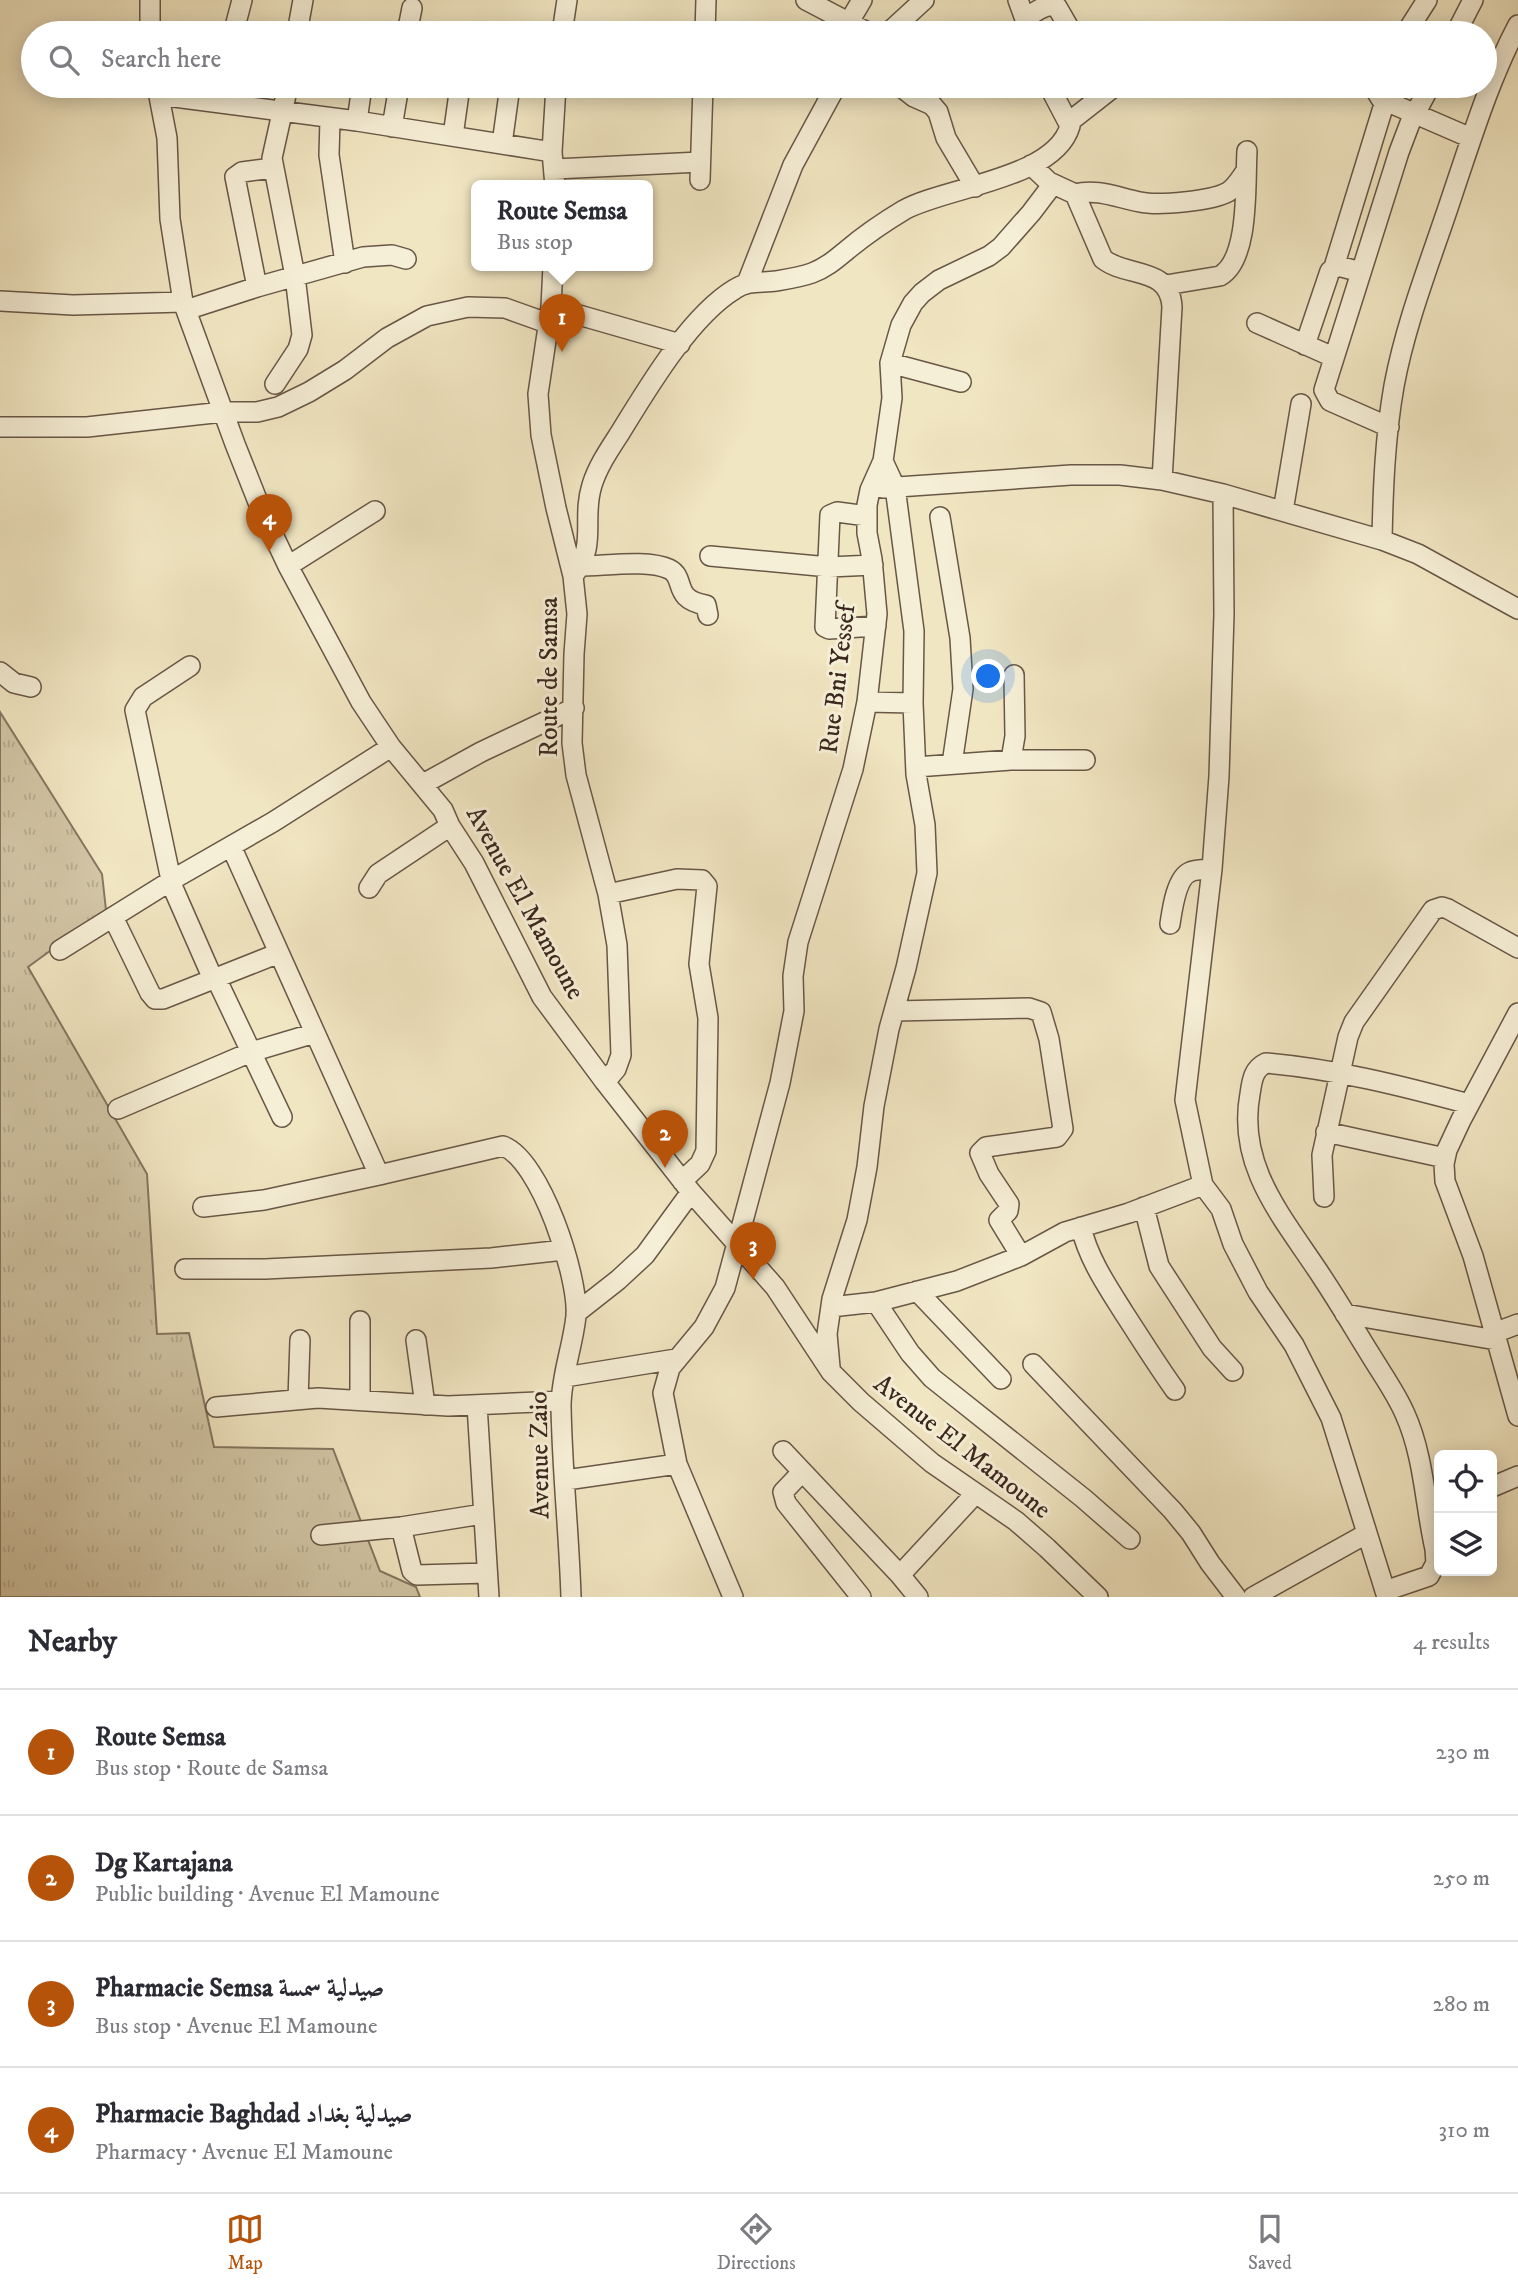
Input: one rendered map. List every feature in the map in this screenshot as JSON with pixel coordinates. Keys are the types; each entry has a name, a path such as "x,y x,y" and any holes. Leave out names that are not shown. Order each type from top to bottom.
{"street":[{"path":"150,0 150,21"},
{"path":"237,21 242,0"},
{"path":"299,21 303,0"},
{"path":"564,21 568,0"},
{"path":"705,21 706,0"},
{"path":"806,0 847,21"},
{"path":"850,21 862,0"},
{"path":"901,21 924,0"},
{"path":"1414,21 1427,0"},
{"path":"1463,21 1473,0"},
{"path":"1024,17 1053,5 1065,21"},
{"path":"409,21 412,8"},
{"path":"1497,70 1518,25"},
{"name":"Avenue El Mamoune","path":"160,98 167,138 170,219 185,306 260,507 288,566 361,702 391,747 443,810 474,863 542,997 687,1186 775,1287 831,1372 861,1402 932,1463 1016,1521 1098,1597"},
{"path":"206,98 502,144 554,169 700,171 703,98"},
{"path":"275,384 298,349 302,335 295,276 272,158 286,98"},
{"path":"357,121 360,98"},
{"path":"392,127 397,98"},
{"path":"453,136 458,98"},
{"path":"502,144 508,98"},
{"path":"554,169 556,98"},
{"path":"747,283 793,165 829,98"},
{"path":"917,98 932,105 938,112 946,138 975,187"},
{"path":"577,571 588,550 587,512 596,472 652,382 680,344 716,303 747,283 777,281 811,273 832,262 878,226 909,208 975,187 1031,165 1046,156 1069,130 1069,122 1056,98"},
{"path":"1069,122 1097,98"},
{"path":"1306,345 1327,277 1334,267 1380,98"},
{"path":"1389,98 1415,115 1471,138"},
{"path":"1389,427 1350,412 1326,396 1326,380 1399,152 1424,98"},
{"path":"1382,540 1384,466 1402,348 1486,98"},
{"path":"330,119 329,155 345,263"},
{"path":"1166,285 1220,276 1230,269 1239,248 1248,151"},
{"path":"1031,165 1053,184 1075,194 1095,191 1147,204 1174,203 1224,194 1237,185 1246,171"},
{"path":"257,287 235,177 242,172 273,169"},
{"name":"Rue Bni Yessef","path":"733,1597 677,1464 663,1393 666,1377 676,1359 694,1340 712,1314 725,1288 786,1056 794,1011 793,976 798,942 853,769 867,702 876,626 867,516 870,490 883,461 892,398 890,363 906,314 922,293 939,280 1002,247 1053,184"},
{"path":"1075,194 1103,259 1166,285 1172,298 1162,480"},
{"path":"0,302 185,306 376,255 392,255 406,259"},
{"path":"1334,267 1361,272"},
{"name":"Route de Samsa","path":"553,271 538,394 541,435 556,508 577,571 572,743 576,775 608,894 617,945 621,1055 616,1069 605,1082"},
{"path":"0,427 87,427 223,412 257,412 294,400 345,370 403,328 436,313 468,307 505,308 549,315 680,344"},
{"path":"1257,323 1334,357"},
{"path":"890,363 961,382"},
{"path":"1283,511 1301,404"},
{"path":"831,1372 827,1334 831,1307 858,1220 874,1106 927,873 925,825 916,767 914,631 895,487 883,461"},
{"path":"870,490 1071,475 1120,475 1162,480 1223,494 1382,540 1429,560 1518,609"},
{"path":"1223,494 1224,614 1219,776 1212,869 1185,1100 1203,1185 1221,1209 1233,1244 1258,1292 1294,1345 1331,1418 1386,1594 1424,1579 1433,1572 1436,1563 1434,1513"},
{"path":"288,566 375,511"},
{"path":"867,516 837,512 831,514 825,627 876,626"},
{"path":"940,517 960,638 963,689 952,764"},
{"path":"710,556 829,567 873,565"},
{"path":"577,571 649,564 669,569 674,573 683,595 706,606 708,615"},
{"path":"190,666 143,697 135,710 171,881 214,978 282,1116"},
{"path":"0,673 14,683 31,687"},
{"path":"1011,760 1015,736 1014,675"},
{"path":"867,702 913,703"},
{"path":"424,784 481,752 574,708"},
{"path":"60,950 391,747"},
{"path":"916,767 1011,760 1085,760"},
{"path":"369,888 378,874 450,826"},
{"path":"231,846 379,1175"},
{"path":"1170,924 1176,894 1186,874 1192,870 1212,869"},
{"path":"203,1207 264,1200 498,1147 509,1148 527,1167 554,1217 562,1238 576,1314 645,1255 704,1158 707,1140 708,1018 699,964 707,886 702,880 687,878 608,894"},
{"path":"1324,1196 1322,1156 1326,1132 1344,1051 1354,1022 1433,910 1442,907 1448,909 1518,948"},
{"path":"113,916 155,999 163,999 279,954"},
{"path":"895,1011 1029,1008 1041,1012 1049,1039 1063,1129 1056,1137 986,1147 980,1153 989,1174 1009,1204 999,1220 1021,1256"},
{"path":"1517,1018 1469,1104 1445,1158 1445,1181 1472,1256 1518,1416"},
{"path":"118,1109 251,1052 315,1033"},
{"path":"1434,1512 1416,1443 1397,1397 1274,1206 1258,1175 1251,1154 1247,1113 1254,1075 1259,1066 1266,1063 1341,1073 1469,1104"},
{"path":"1326,1132 1445,1158"},
{"path":"831,1307 876,1302 957,1281 1021,1256 1065,1232 1203,1185"},
{"path":"1144,1207 1158,1266 1212,1348 1233,1371"},
{"path":"1081,1227 1086,1246 1101,1275 1175,1390"},
{"path":"185,1269 265,1269 491,1258 564,1250"},
{"path":"917,1291 1001,1379"},
{"path":"876,1302 910,1353 932,1378 1130,1539"},
{"name":"Avenue Zaio","path":"571,1597 561,1401 576,1314"},
{"path":"1345,1314 1495,1337 1518,1324"},
{"path":"360,1321 360,1400"},
{"path":"298,1400 300,1340"},
{"path":"416,1340 425,1405"},
{"path":"565,1377 676,1359"},
{"path":"1033,1364 1173,1511 1236,1597"},
{"path":"216,1407 318,1398 425,1405 561,1401"},
{"path":"477,1405 489,1597"},
{"path":"783,1451 900,1574 918,1597"},
{"path":"566,1480 677,1464"},
{"path":"802,1472 783,1492 786,1503 861,1597"},
{"path":"1497,1485 1518,1476"},
{"path":"900,1574 975,1494"},
{"path":"321,1535 401,1527 483,1514"},
{"path":"401,1527 412,1571 417,1575 487,1573"},
{"path":"1253,1597 1366,1534"}],"green space":[{"path":"0,712 102,874 106,910 28,967 147,1174 157,1334 189,1333 214,1447 333,1449 380,1571 416,1587 420,1597 0,1597"}],"place":[{"name":"Route Semsa","path":"562,352"},
{"name":"Pharmacie Baghdad صيدلية بغداد","path":"269,552"},
{"name":"Dg Kartajana","path":"665,1168"},
{"name":"Pharmacie Semsa صيدلية سمسة","path":"753,1280"}]}
